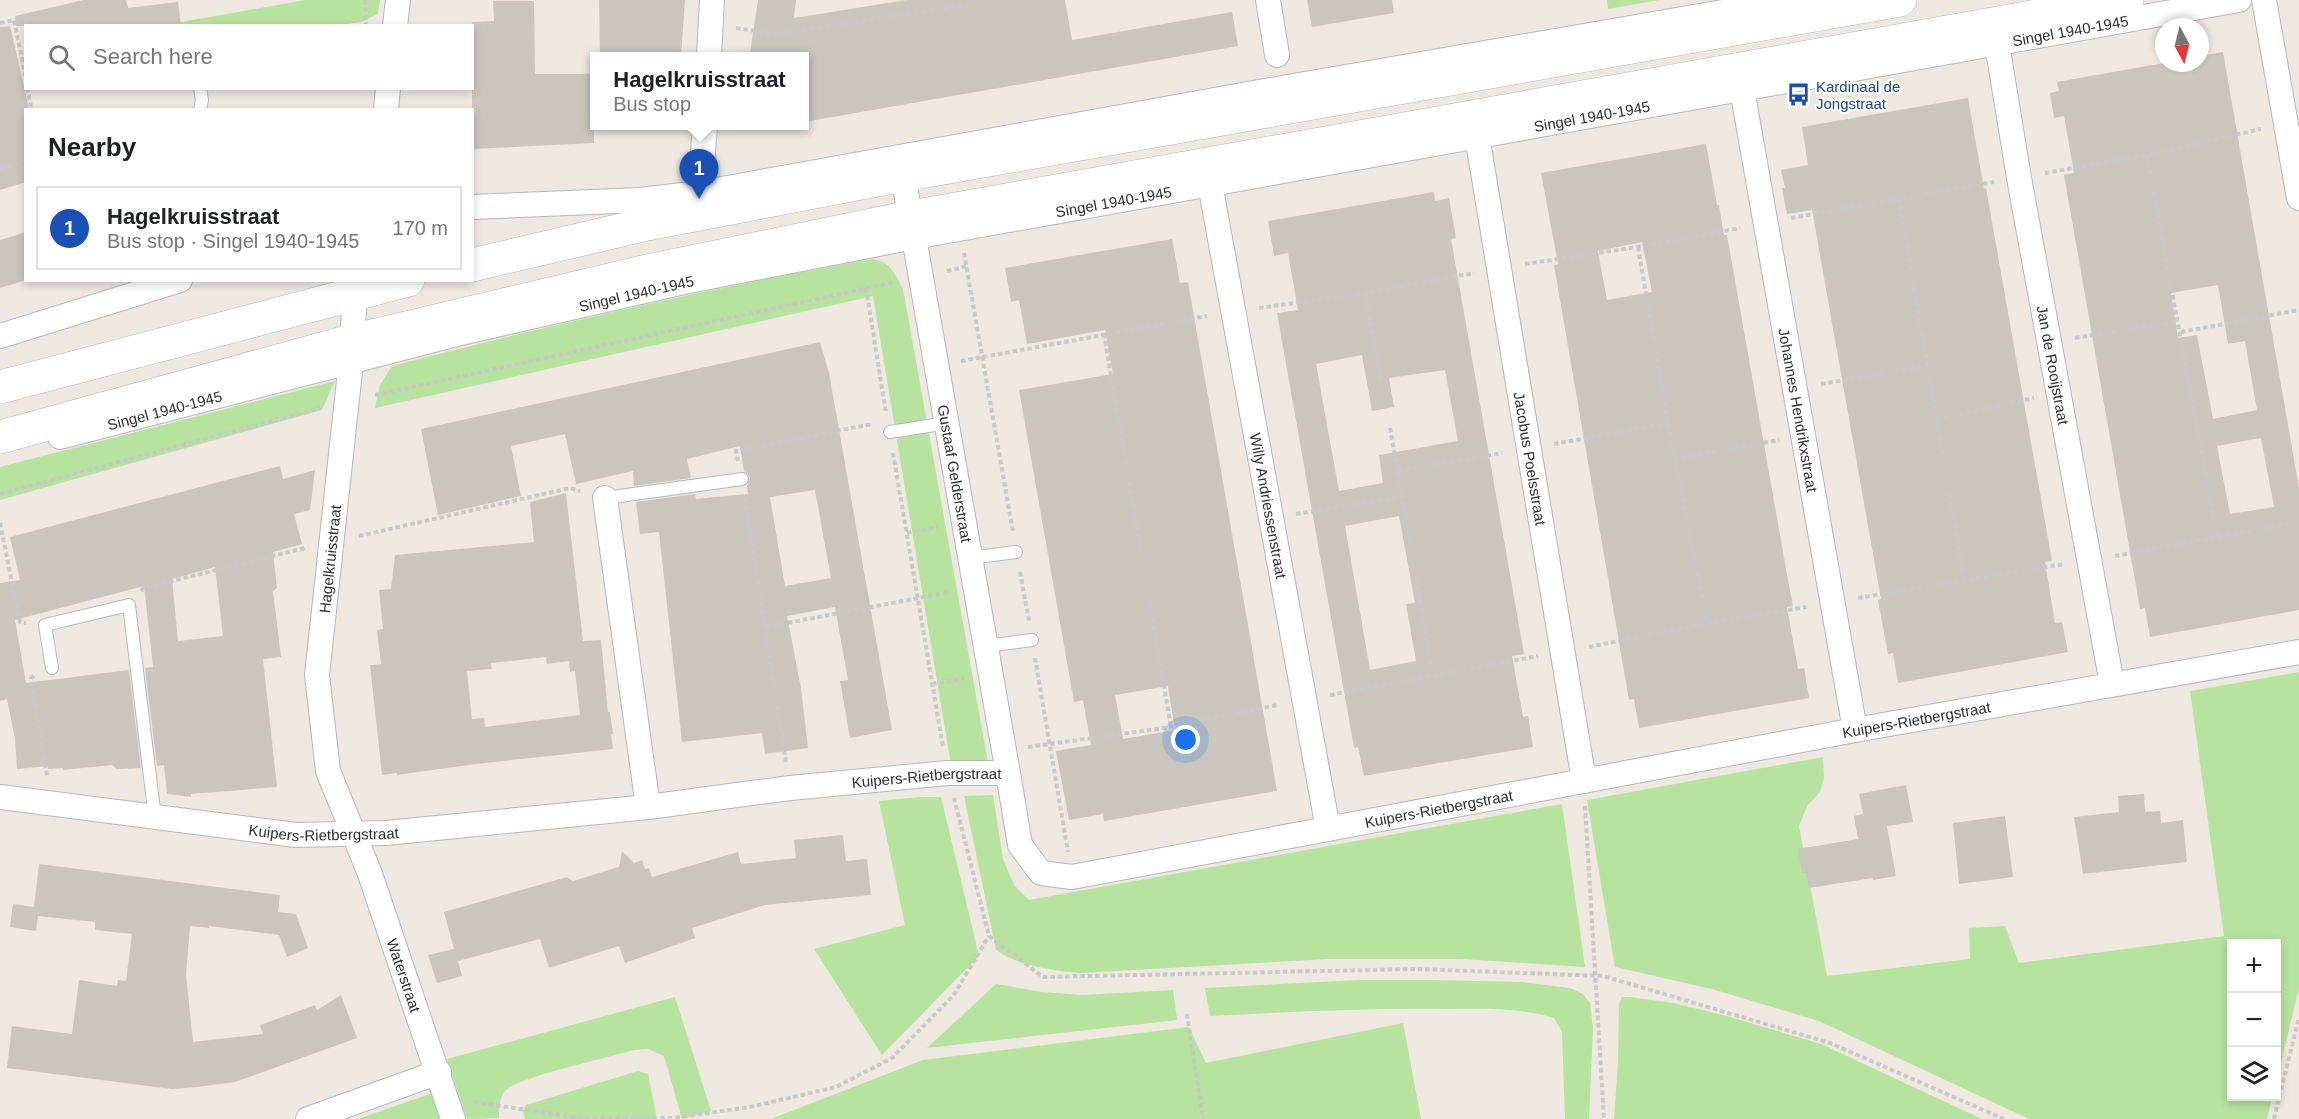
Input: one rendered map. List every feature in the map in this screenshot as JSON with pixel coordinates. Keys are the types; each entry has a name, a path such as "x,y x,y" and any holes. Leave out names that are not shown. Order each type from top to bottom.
{"main road":[{"path":"474,265 647,224 1787,6 1900,0"},
{"name":"Singel 1940-1945","path":"0,437 351,351 644,272 912,227 1792,60 2127,0"},
{"path":"0,387 356,287 393,282"}],"street":[{"path":"395,24 398,0"},
{"path":"1268,0 1277,55"},
{"name":"Singel 1940-1945","path":"912,227 1210,184 2239,0"},
{"path":"2264,0 2299,198"},
{"path":"474,207 640,200 700,193 1017,135 1787,6 1792,60"},
{"path":"709,52 712,12"},
{"name":"Jan de Rooijstraat","path":"1997,44 2112,684"},
{"name":"Johannes Hendrikxstraat","path":"1742,88 1855,730"},
{"path":"386,108 388,90"},
{"path":"700,193 705,130"},
{"name":"Jacobus Poelsstraat","path":"1477,136 1584,781"},
{"name":"Gustaaf Gelderstraat","path":"903,175 1006,762"},
{"name":"Willy Andriessenstraat","path":"1210,184 1328,829"},
{"path":"0,336 174,282"},
{"name":"Hagelkruisstraat","path":"352,834 328,771 317,675 356,287"},
{"name":"Singel 1940-1945","path":"0,453 351,351"},
{"path":"605,498 648,807"},
{"name":"Kuipers-Rietbergstraat","path":"0,797 296,836 386,833 648,807 790,788 947,773 1006,762 1020,845 1041,873 1072,876 1855,730 2299,652"},
{"name":"Waterstraat","path":"352,834 370,874 450,1109"},
{"path":"308,1119 439,1072"}],"lane":[{"path":"200,90 200,108"},
{"path":"889,426 946,423"},
{"path":"605,498 742,478"},
{"path":"970,558 1016,552"},
{"path":"52,668 45,625 129,605 155,818"},
{"path":"986,646 1032,640"}],"path":[{"path":"365,0 366,24"},
{"path":"712,12 776,34 970,5"},
{"path":"0,23 14,20 24,69"},
{"path":"27,90 32,108"},
{"path":"2147,155 2217,537"},
{"path":"0,169 24,162"},
{"path":"1899,199 1943,456"},
{"path":"1638,247 1675,459 1707,623"},
{"path":"0,494 346,401 966,266"},
{"path":"866,288 947,773 989,936 1043,977 1417,969 1603,976 1830,1043 2004,1119"},
{"path":"1365,293 1381,382"},
{"path":"2181,332 2299,310"},
{"path":"936,366 1233,312"},
{"path":"2049,342 2178,321"},
{"path":"1104,334 1141,552"},
{"path":"1795,388 1926,366"},
{"path":"1937,419 2058,392"},
{"path":"790,788 736,451 889,426"},
{"path":"1390,428 1410,543"},
{"path":"1675,459 1803,435"},
{"path":"129,605 144,588 332,542 570,488 605,498"},
{"path":"1950,494 1964,579"},
{"path":"1271,518 1402,497"},
{"path":"1006,762 1304,700 1707,623 1964,579 2089,561 2299,522"},
{"path":"0,523 20,622 45,625"},
{"path":"1416,578 1432,675"},
{"path":"766,627 975,587"},
{"path":"1150,603 1171,727"},
{"path":"52,668 31,678 52,804"},
{"path":"932,684 991,675"},
{"path":"1584,781 1604,1119"},
{"path":"450,1109 580,1118 673,1118 750,1107 836,1087 892,1058 953,996 989,936"},
{"path":"1187,1014 1203,1119"},
{"path":"2274,1119 2299,1017"}],"green space":[{"path":"306,0 380,0 378,14 361,22 348,24 170,24"},
{"path":"1607,0 1659,0 1608,9"},
{"path":"871,259 887,265 903,289 989,768 951,765 873,296 375,408 380,385 392,366 630,308"},
{"path":"335,381 322,410 0,500 0,467"},
{"path":"2299,672 2299,988 2281,1062 2281,939 2227,939 2227,1101 2271,1101 2267,1119 2029,1119 1819,1021 1712,989 1615,967 1587,800 1823,757 1824,778 1820,792 1807,806 1799,826 1827,976 1970,959 1969,928 2005,926 2019,963 2224,936 2190,691"},
{"path":"993,795 1003,859 1014,885 1029,900 1562,804 1585,967 1462,959 1328,959 1080,973 1026,964 996,950 964,796"},
{"path":"941,797 979,956 882,1055 814,949 905,925 879,801"},
{"path":"1359,980 1521,982 1570,988 1583,994 1590,1003 1593,1028 1589,1119 1565,1119 1562,1032 1554,1018 1541,1014 1500,1009 1357,1010 1210,1016 1205,988"},
{"path":"996,984 1042,992 1083,995 1173,990 1177,1020 927,1048"},
{"path":"675,997 711,1111 682,1119 664,1056 648,1049 634,1050 527,1080 505,1091 500,1101 499,1118 467,1119 447,1059"},
{"path":"1622,997 1673,1003 1727,1016 1821,1044 1982,1119 1614,1119 1619,1004"},
{"path":"1403,1023 1421,1119 771,1119 923,1060 1189,1027 1206,1063"},
{"path":"638,1071 648,1074 657,1119 525,1119 523,1111 526,1105"},
{"path":"433,1093 442,1119 358,1119"}],"building":[{"path":"84,0 126,0 128,8 178,2 181,24 24,24 24,26 16,26 15,16"},
{"path":"599,0 685,0 681,52 600,52"},
{"path":"758,0 796,0 794,18 907,0 1065,0 1072,40 1232,12 1238,46 809,121 809,52 750,52"},
{"path":"1307,0 1392,0 1394,13 1312,27"},
{"path":"493,1 534,1 535,74 590,74 590,130 594,130 594,143 474,149 472,90 474,90 474,24 472,22 494,21"},
{"path":"10,26 29,108 24,108 24,183 0,190 0,27"},
{"path":"2223,52 2299,488 2299,610 2150,637 2145,608 2140,609 2064,175 2074,173 2064,116 2054,118 2050,93 2059,91 2057,82 2155,65 2155,72 2209,72 2209,54","holes":["2218,285 2228,344 2245,341 2257,410 2213,419 2197,335 2178,338 2171,293","2261,438 2274,507 2230,514 2217,446"]},
{"path":"1968,98 2052,561 2045,562 2055,623 2062,622 2068,652 1898,683 1893,653 1888,654 1878,600 1881,599 1812,210 1787,214 1781,170 1808,165 1802,127"},
{"path":"1706,144 1717,205 1719,205 1724,235 1727,235 1793,606 1787,607 1798,669 1804,668 1809,698 1639,728 1634,699 1629,700 1554,265 1558,264 1541,173","holes":["1642,242 1652,292 1607,300 1598,251"]},
{"path":"1434,192 1435,201 1449,198 1456,238 1451,239 1524,654 1512,656 1523,717 1528,716 1533,747 1364,776 1358,747 1354,748 1277,313 1298,310 1288,253 1274,256 1268,221","holes":["1362,355 1372,411 1394,407 1389,378 1445,370 1458,441 1379,455 1383,483 1339,491 1316,364","1399,516 1415,603 1406,604 1416,661 1370,670 1345,526"]},
{"path":"24,233 24,281 0,288 0,240"},
{"path":"1172,239 1180,283 1188,282 1277,791 1104,821 1103,814 1069,820 1056,751 1091,745 1083,700 1074,702 1019,390 1113,374 1105,330 1027,344 1019,300 1011,302 1005,268","holes":["1168,686 1175,730 1123,739 1115,695"]},
{"path":"820,342 829,373 892,730 850,738 840,681 848,680 835,607 787,616 801,688 808,748 765,754 762,733 682,742 659,532 640,534 636,502 695,494 696,499 748,494 747,486 750,477 744,471 740,446 687,459 691,478 634,486 633,471 576,484 565,434 511,446 521,496 438,515 421,429","holes":["815,490 831,578 785,586 770,497"]},
{"path":"280,466 283,479 315,470 310,510 294,514 302,544 273,552 277,588 273,591 281,657 263,659 277,787 191,794 191,797 167,794 164,765 157,766 145,668 153,667 144,586 15,620 26,683 129,670 141,768 117,769 112,765 63,770 63,768 48,769 48,766 17,769 15,739 7,699 0,701 0,583 20,580 10,537","holes":["215,567 223,636 178,641 172,579"]},
{"path":"566,493 583,641 601,640 613,749 382,775 370,665 381,664 377,630 383,629 379,590 391,589 395,555 534,542 530,502","holes":["546,657 547,664 569,661 570,672 575,671 580,715 485,727 484,718 472,719 467,671 492,669 491,663"]},
{"path":"1906,785 1913,822 1887,826 1896,876 1809,888 1806,873 1802,873 1798,849 1858,839 1854,816 1863,814 1859,794"},
{"path":"2144,794 2145,812 2160,811 2161,823 2183,820 2187,862 2083,874 2074,817 2119,812 2118,796"},
{"path":"2005,816 2013,877 1959,884 1953,823"},
{"path":"843,835 846,861 867,859 871,895 765,905 692,928 695,938 625,963 619,946 549,968 540,939 458,961 462,976 437,983 428,955 454,949 444,912 567,877 573,881 619,867 622,851 634,863 642,860 645,869 649,868 652,877 738,852 741,864 796,858 794,840"},
{"path":"39,864 280,895 278,912 296,914 308,948 287,957 279,935 209,926 209,928 190,926 186,974 193,1042 263,1034 260,1025 315,1005 317,1010 341,995 357,1038 235,1082 197,1087 172,1089 7,1068 12,1026 72,1034 79,980 117,986 118,980 126,981 132,934 95,930 95,922 38,916 36,931 10,927 13,904 34,907"}],"place":[{"name":"Kardinaal de Jongstraat","path":"1798,95"},
{"name":"Hagelkruisstraat","path":"699,199"}]}
